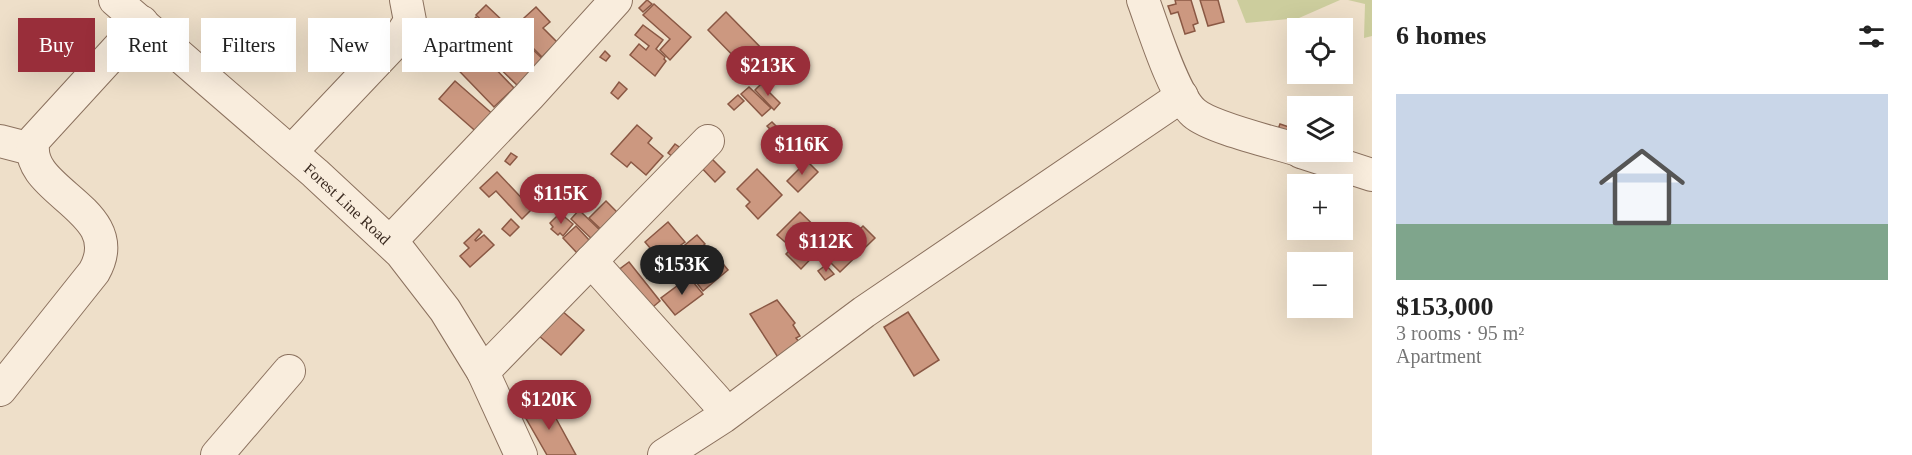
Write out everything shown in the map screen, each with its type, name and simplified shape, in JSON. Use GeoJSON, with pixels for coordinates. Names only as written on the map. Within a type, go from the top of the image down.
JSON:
{"type":"FeatureCollection","features":[{"type":"Feature","properties":{"kind":"street","name":"Forest Line Road"},"geometry":{"type":"LineString","coordinates":[[115,0],[137,18]]}},
{"type":"Feature","properties":{"kind":"street"},"geometry":{"type":"LineString","coordinates":[[291,152],[400,37],[410,21],[406,0]]}},
{"type":"Feature","properties":{"kind":"street"},"geometry":{"type":"LineString","coordinates":[[390,242],[529,96],[616,0]]}},
{"type":"Feature","properties":{"kind":"street"},"geometry":{"type":"LineString","coordinates":[[1143,0],[1182,96],[1194,113],[1287,147]]}},
{"type":"Feature","properties":{"kind":"street"},"geometry":{"type":"LineString","coordinates":[[0,390],[101,261],[103,249],[97,229],[35,164],[31,149],[38,132],[107,59]]}},
{"type":"Feature","properties":{"kind":"street","name":"Forest Line Road"},"geometry":{"type":"LineString","coordinates":[[189,63],[390,242],[445,310],[483,372],[521,455]]}},
{"type":"Feature","properties":{"kind":"street"},"geometry":{"type":"LineString","coordinates":[[664,455],[723,417],[864,312],[1182,96]]}},
{"type":"Feature","properties":{"kind":"street"},"geometry":{"type":"LineString","coordinates":[[0,141],[31,149]]}},
{"type":"Feature","properties":{"kind":"street"},"geometry":{"type":"LineString","coordinates":[[483,372],[708,141]]}},
{"type":"Feature","properties":{"kind":"street"},"geometry":{"type":"LineString","coordinates":[[1332,162],[1372,175]]}},
{"type":"Feature","properties":{"kind":"street"},"geometry":{"type":"LineString","coordinates":[[591,261],[716,400]]}},
{"type":"Feature","properties":{"kind":"street"},"geometry":{"type":"LineString","coordinates":[[217,455],[289,371]]}},
{"type":"Feature","properties":{"kind":"green space"},"geometry":{"type":"Polygon","coordinates":[[[1237,0],[1340,0],[1299,18],[1246,23],[1237,0]]]}},
{"type":"Feature","properties":{"kind":"green space"},"geometry":{"type":"Polygon","coordinates":[[[1348,0],[1372,0],[1372,36],[1364,38],[1365,4],[1348,0]]]}},
{"type":"Feature","properties":{"kind":"building"},"geometry":{"type":"Polygon","coordinates":[[[647,0],[652,4],[643,12],[639,8],[647,0]]]}},
{"type":"Feature","properties":{"kind":"building"},"geometry":{"type":"Polygon","coordinates":[[[1175,0],[1191,0],[1198,23],[1193,25],[1195,31],[1185,34],[1178,12],[1171,14],[1168,6],[1176,4],[1175,0]]]}},
{"type":"Feature","properties":{"kind":"building"},"geometry":{"type":"Polygon","coordinates":[[[1200,0],[1218,0],[1224,22],[1208,26],[1200,0]]]}},
{"type":"Feature","properties":{"kind":"building"},"geometry":{"type":"Polygon","coordinates":[[[654,4],[691,37],[670,60],[660,50],[670,39],[643,15],[654,4]]]}},
{"type":"Feature","properties":{"kind":"building"},"geometry":{"type":"Polygon","coordinates":[[[486,5],[500,18],[479,18],[476,15],[486,5]]]}},
{"type":"Feature","properties":{"kind":"building"},"geometry":{"type":"Polygon","coordinates":[[[536,7],[550,22],[543,28],[557,42],[542,57],[534,49],[534,18],[524,18],[536,7]]]}},
{"type":"Feature","properties":{"kind":"building"},"geometry":{"type":"Polygon","coordinates":[[[726,12],[767,54],[748,71],[708,30],[726,12]]]}},
{"type":"Feature","properties":{"kind":"building"},"geometry":{"type":"Polygon","coordinates":[[[643,25],[663,40],[656,49],[666,61],[655,76],[630,55],[639,44],[646,50],[649,46],[635,35],[643,25]]]}},
{"type":"Feature","properties":{"kind":"building"},"geometry":{"type":"Polygon","coordinates":[[[534,51],[547,63],[538,73],[534,69],[534,51]]]}},
{"type":"Feature","properties":{"kind":"building"},"geometry":{"type":"Polygon","coordinates":[[[605,51],[610,56],[606,61],[600,57],[605,51]]]}},
{"type":"Feature","properties":{"kind":"building"},"geometry":{"type":"Polygon","coordinates":[[[460,72],[499,72],[514,88],[494,107],[460,72]]]}},
{"type":"Feature","properties":{"kind":"building"},"geometry":{"type":"Polygon","coordinates":[[[503,72],[532,72],[519,87],[503,72]]]}},
{"type":"Feature","properties":{"kind":"building"},"geometry":{"type":"Polygon","coordinates":[[[455,81],[496,117],[480,135],[439,99],[455,81]]]}},
{"type":"Feature","properties":{"kind":"building"},"geometry":{"type":"Polygon","coordinates":[[[619,82],[627,89],[618,99],[611,93],[619,82]]]}},
{"type":"Feature","properties":{"kind":"building"},"geometry":{"type":"Polygon","coordinates":[[[761,84],[780,103],[774,110],[755,90],[761,84]]]}},
{"type":"Feature","properties":{"kind":"building"},"geometry":{"type":"Polygon","coordinates":[[[749,87],[771,108],[762,116],[741,94],[749,87]]]}},
{"type":"Feature","properties":{"kind":"building"},"geometry":{"type":"Polygon","coordinates":[[[738,95],[744,101],[734,110],[728,104],[738,95]]]}},
{"type":"Feature","properties":{"kind":"building"},"geometry":{"type":"Polygon","coordinates":[[[772,122],[779,129],[774,133],[767,126],[772,122]]]}},
{"type":"Feature","properties":{"kind":"building"},"geometry":{"type":"Polygon","coordinates":[[[1280,124],[1287,126],[1287,135],[1277,132],[1280,124]]]}},
{"type":"Feature","properties":{"kind":"building"},"geometry":{"type":"Polygon","coordinates":[[[637,125],[652,138],[648,143],[663,156],[646,175],[631,162],[627,167],[611,154],[637,125]]]}},
{"type":"Feature","properties":{"kind":"building"},"geometry":{"type":"Polygon","coordinates":[[[782,136],[795,150],[788,156],[775,143],[782,136]]]}},
{"type":"Feature","properties":{"kind":"building"},"geometry":{"type":"Polygon","coordinates":[[[675,144],[682,149],[674,158],[668,153],[675,144]]]}},
{"type":"Feature","properties":{"kind":"building"},"geometry":{"type":"Polygon","coordinates":[[[511,153],[517,157],[510,165],[505,161],[511,153]]]}},
{"type":"Feature","properties":{"kind":"building"},"geometry":{"type":"Polygon","coordinates":[[[708,155],[725,172],[715,182],[698,164],[708,155]]]}},
{"type":"Feature","properties":{"kind":"building"},"geometry":{"type":"Polygon","coordinates":[[[807,161],[818,172],[798,192],[787,181],[807,161]]]}},
{"type":"Feature","properties":{"kind":"building"},"geometry":{"type":"Polygon","coordinates":[[[757,169],[782,195],[758,219],[746,206],[750,202],[737,189],[757,169]]]}},
{"type":"Feature","properties":{"kind":"building"},"geometry":{"type":"Polygon","coordinates":[[[497,172],[532,209],[522,219],[496,191],[489,197],[480,188],[497,172]]]}},
{"type":"Feature","properties":{"kind":"building"},"geometry":{"type":"Polygon","coordinates":[[[606,201],[620,215],[607,235],[589,218],[606,201]]]}},
{"type":"Feature","properties":{"kind":"building"},"geometry":{"type":"Polygon","coordinates":[[[579,210],[605,235],[597,244],[571,219],[579,210]]]}},
{"type":"Feature","properties":{"kind":"building"},"geometry":{"type":"Polygon","coordinates":[[[800,212],[829,240],[801,269],[786,254],[792,248],[777,235],[800,212]]]}},
{"type":"Feature","properties":{"kind":"building"},"geometry":{"type":"Polygon","coordinates":[[[560,213],[573,224],[563,236],[551,229],[553,227],[550,223],[560,213]]]}},
{"type":"Feature","properties":{"kind":"building"},"geometry":{"type":"Polygon","coordinates":[[[511,219],[519,227],[510,236],[502,229],[511,219]]]}},
{"type":"Feature","properties":{"kind":"building"},"geometry":{"type":"Polygon","coordinates":[[[668,222],[685,242],[678,247],[680,249],[697,235],[705,244],[666,278],[659,270],[669,261],[667,257],[662,262],[645,242],[668,222]]]}},
{"type":"Feature","properties":{"kind":"building"},"geometry":{"type":"Polygon","coordinates":[[[576,226],[590,241],[577,253],[563,238],[576,226]]]}},
{"type":"Feature","properties":{"kind":"building"},"geometry":{"type":"Polygon","coordinates":[[[863,226],[875,238],[840,272],[828,260],[863,226]]]}},
{"type":"Feature","properties":{"kind":"building"},"geometry":{"type":"Polygon","coordinates":[[[479,229],[482,232],[475,240],[484,235],[494,245],[470,267],[460,256],[469,248],[464,243],[479,229]]]}},
{"type":"Feature","properties":{"kind":"building"},"geometry":{"type":"Polygon","coordinates":[[[710,248],[728,270],[703,291],[685,268],[710,248]]]}},
{"type":"Feature","properties":{"kind":"building"},"geometry":{"type":"Polygon","coordinates":[[[629,262],[660,301],[648,311],[617,271],[629,262]]]}},
{"type":"Feature","properties":{"kind":"building"},"geometry":{"type":"Polygon","coordinates":[[[826,265],[834,274],[825,280],[818,271],[826,265]]]}},
{"type":"Feature","properties":{"kind":"building"},"geometry":{"type":"Polygon","coordinates":[[[689,277],[703,294],[675,315],[661,298],[689,277]]]}},
{"type":"Feature","properties":{"kind":"building"},"geometry":{"type":"Polygon","coordinates":[[[777,300],[795,323],[793,325],[800,336],[796,338],[803,347],[781,362],[750,314],[777,300]]]}},
{"type":"Feature","properties":{"kind":"building"},"geometry":{"type":"Polygon","coordinates":[[[561,310],[584,330],[561,355],[538,335],[561,310]]]}},
{"type":"Feature","properties":{"kind":"building"},"geometry":{"type":"Polygon","coordinates":[[[908,312],[939,360],[914,376],[884,327],[908,312]]]}},
{"type":"Feature","properties":{"kind":"building"},"geometry":{"type":"Polygon","coordinates":[[[547,402],[576,455],[547,455],[524,415],[547,402]]]}}]}
